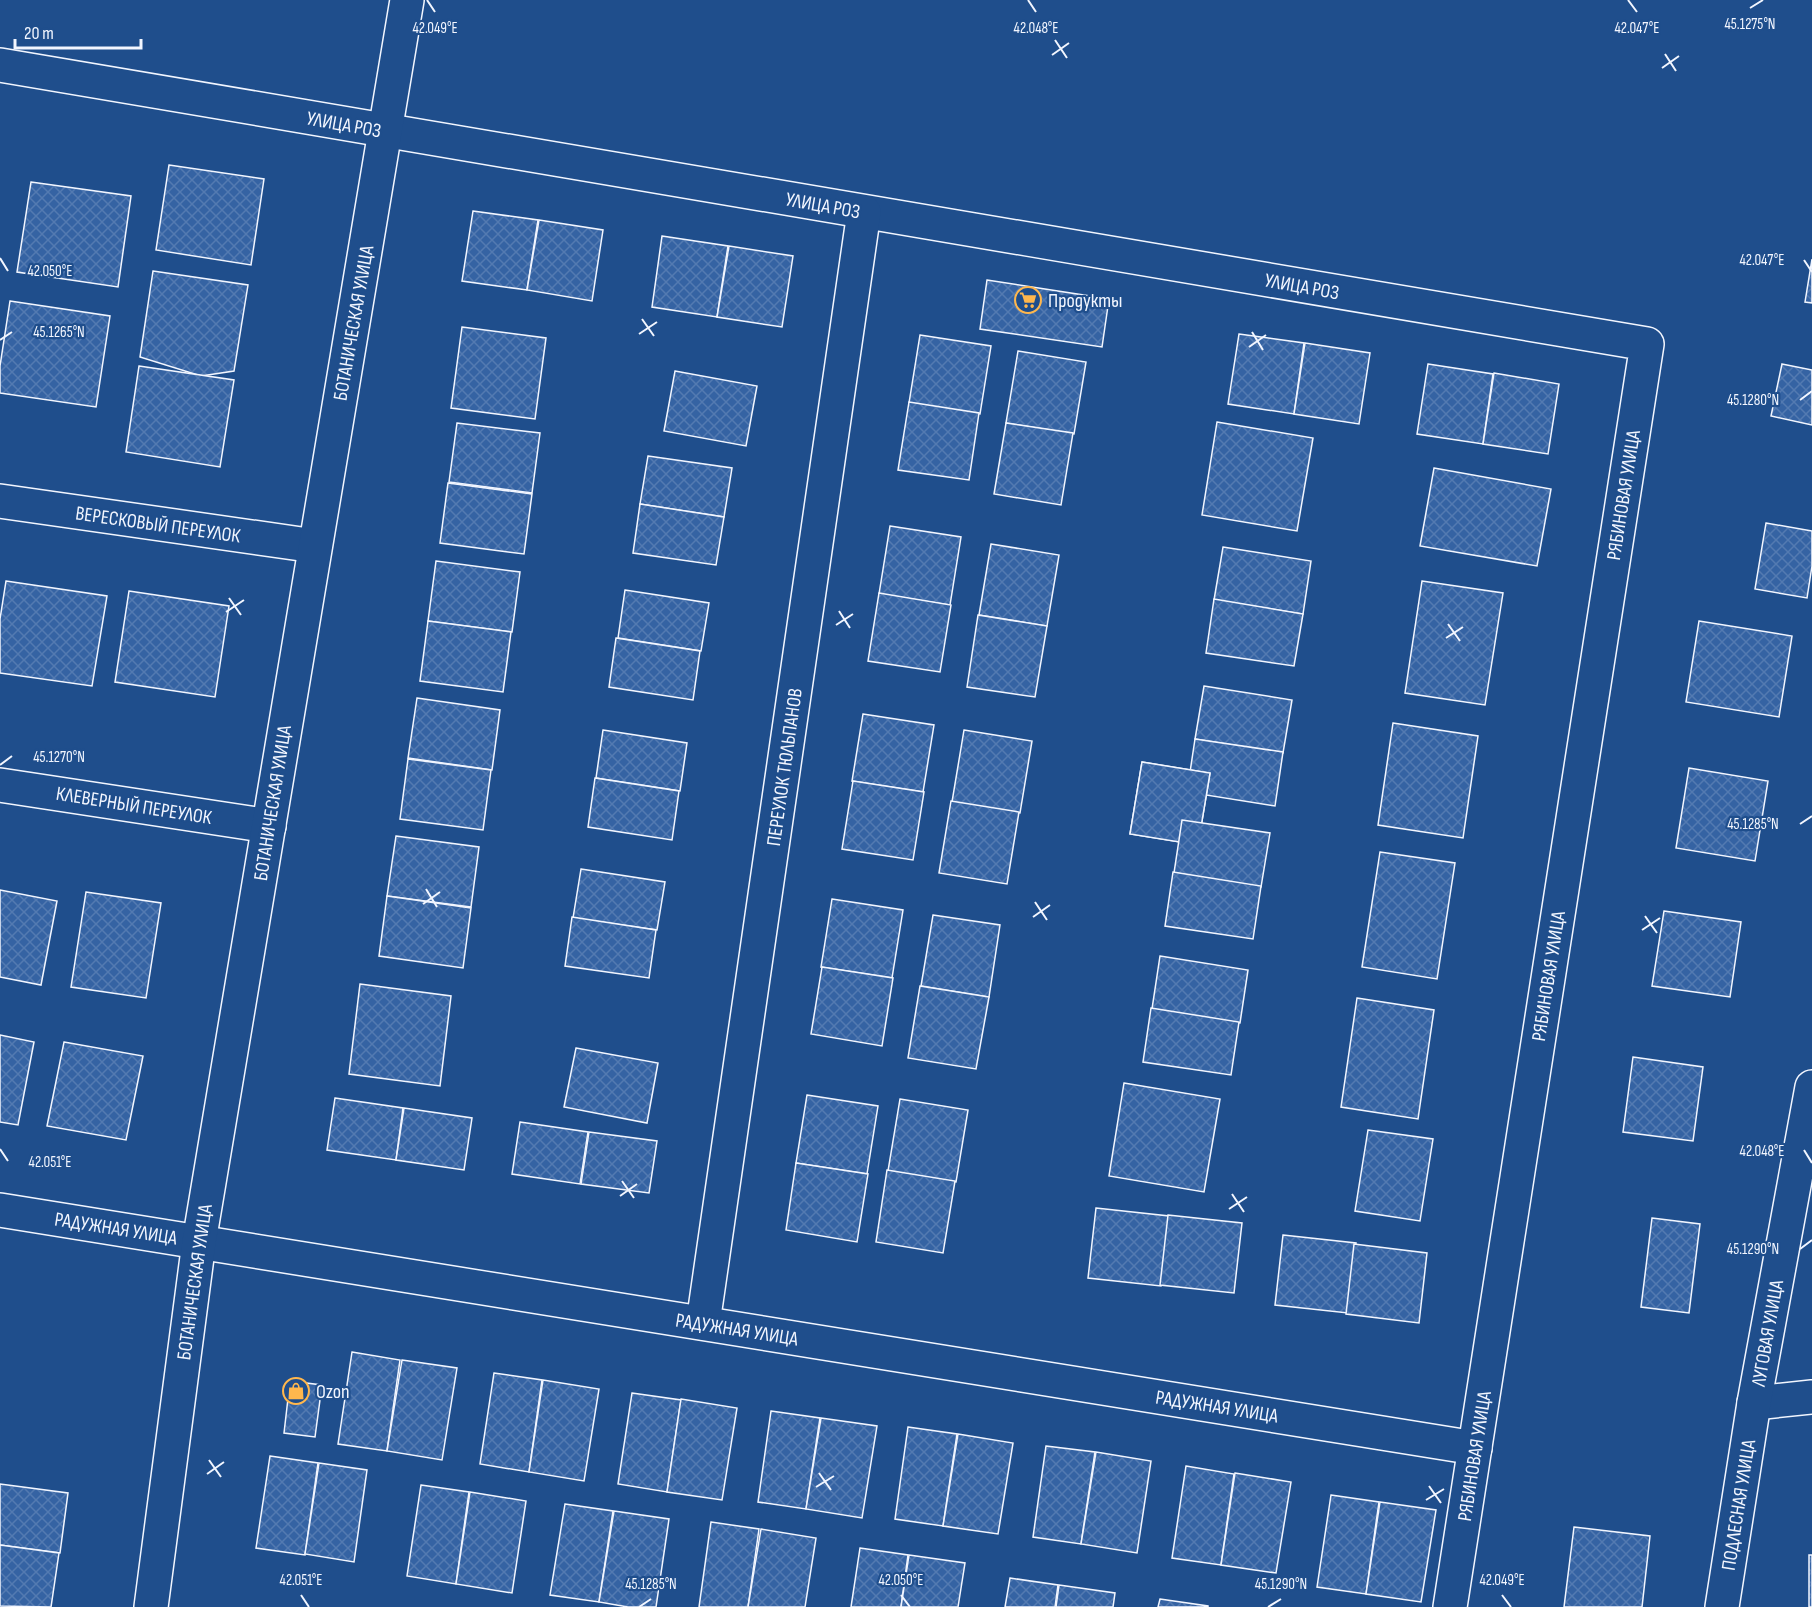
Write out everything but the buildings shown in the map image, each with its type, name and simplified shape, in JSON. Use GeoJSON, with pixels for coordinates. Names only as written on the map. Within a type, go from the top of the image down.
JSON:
{"type":"FeatureCollection","features":[{"type":"Feature","properties":{"kind":"street","name":"БОТАНИЧЕСКАЯ УЛИЦА"},"geometry":{"type":"LineString","coordinates":[[151,1607],[199,1242],[406,0]]}},
{"type":"Feature","properties":{"kind":"street","name":"УЛИЦА РОЗ"},"geometry":{"type":"LineString","coordinates":[[0,65],[1647,344]]}},
{"type":"Feature","properties":{"kind":"street","name":"ПЕРЕУЛОК ТЮЛЬПАНОВ"},"geometry":{"type":"LineString","coordinates":[[703,1323],[864,212]]}},
{"type":"Feature","properties":{"kind":"street","name":"РЯБИНОВАЯ УЛИЦА"},"geometry":{"type":"LineString","coordinates":[[1450,1607],[1647,344]]}},
{"type":"Feature","properties":{"kind":"street","name":"ВЕРЕСКОВЫЙ ПЕРЕУЛОК"},"geometry":{"type":"LineString","coordinates":[[0,501],[315,546]]}},
{"type":"Feature","properties":{"kind":"street","name":"КЛЕВЕРНЫЙ ПЕРЕУЛОК"},"geometry":{"type":"LineString","coordinates":[[0,785],[268,825]]}},
{"type":"Feature","properties":{"kind":"street","name":"ЛУГОВАЯ УЛИЦА"},"geometry":{"type":"LineString","coordinates":[[1754,1402],[1812,1086]]}},
{"type":"Feature","properties":{"kind":"street","name":"РАДУЖНАЯ УЛИЦА"},"geometry":{"type":"LineString","coordinates":[[0,1210],[1475,1448]]}},
{"type":"Feature","properties":{"kind":"street"},"geometry":{"type":"LineString","coordinates":[[1754,1402],[1812,1397]]}},
{"type":"Feature","properties":{"kind":"street","name":"ПОДЛЕСНАЯ УЛИЦА"},"geometry":{"type":"LineString","coordinates":[[1722,1607],[1754,1402]]}},
{"type":"Feature","properties":{"kind":"place","name":"Продукты"},"geometry":{"type":"Point","coordinates":[1028,300]}},
{"type":"Feature","properties":{"kind":"place","name":"Ozon"},"geometry":{"type":"Point","coordinates":[296,1391]}}]}
